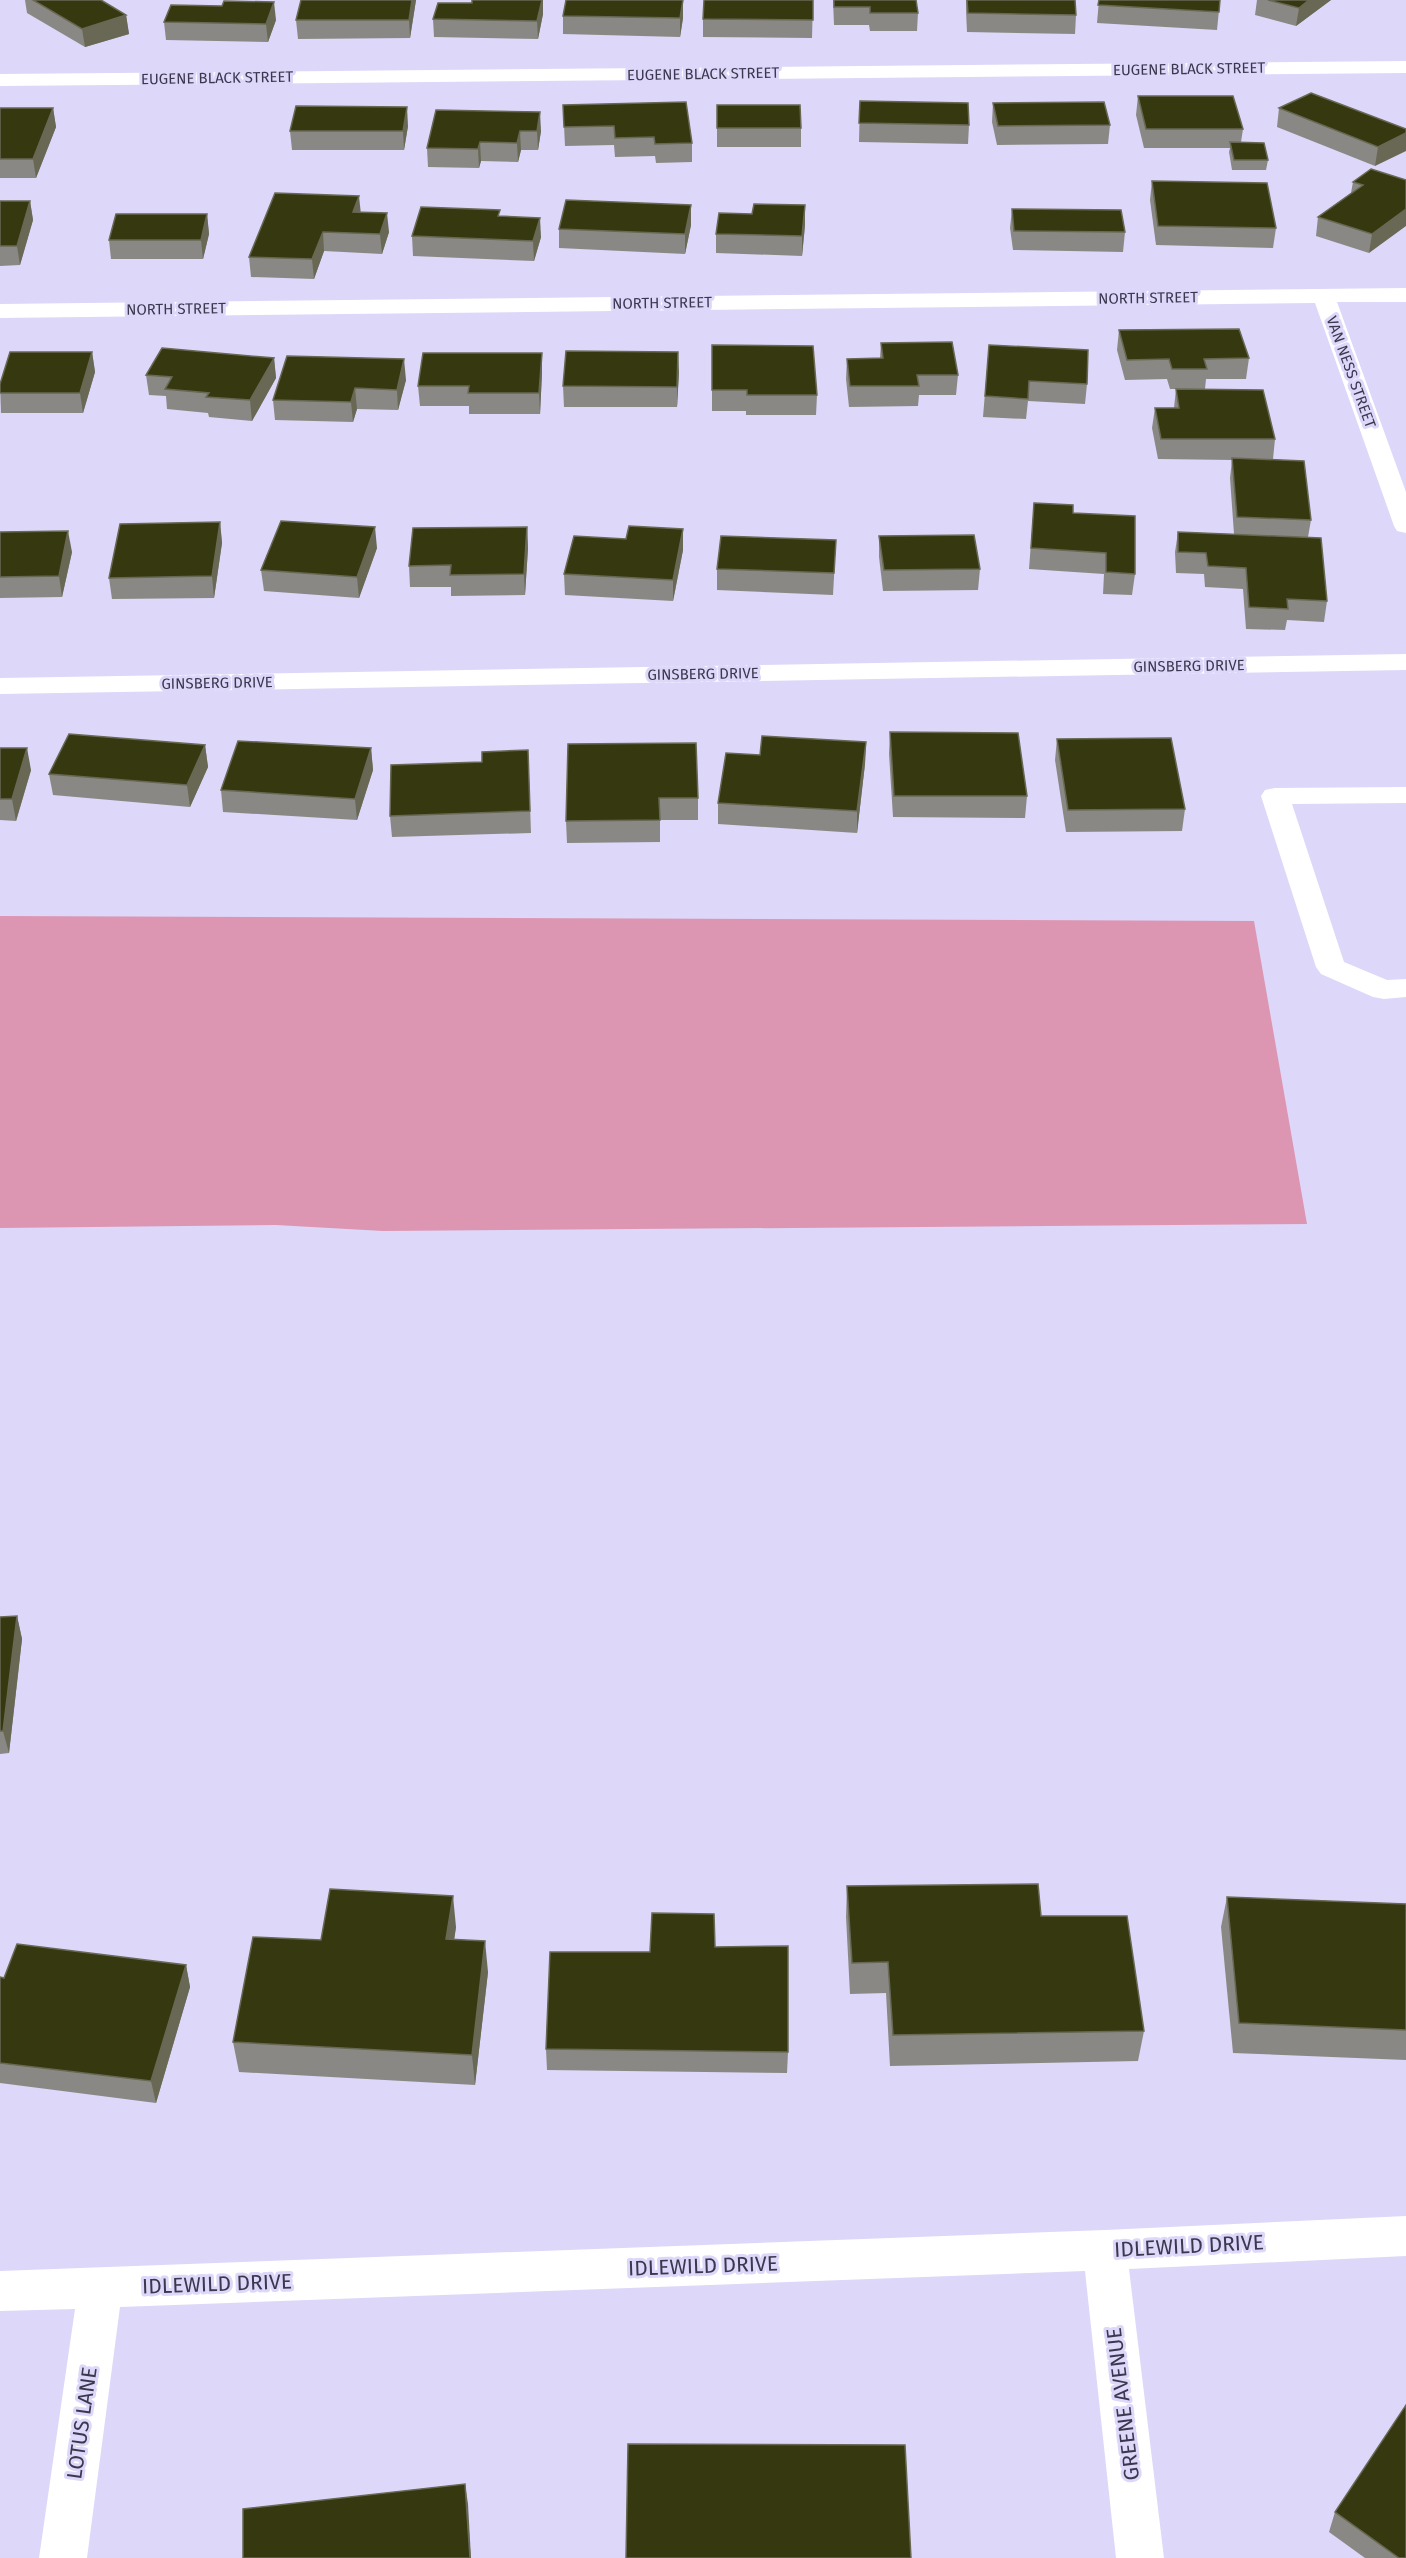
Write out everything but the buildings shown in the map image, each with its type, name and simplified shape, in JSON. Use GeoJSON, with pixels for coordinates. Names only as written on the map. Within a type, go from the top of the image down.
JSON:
{"type":"FeatureCollection","features":[{"type":"Feature","properties":{"kind":"street","name":"EUGENE BLACK STREET"},"geometry":{"type":"LineString","coordinates":[[0,80],[1406,68]]}},
{"type":"Feature","properties":{"kind":"street","name":"VAN NESS STREET"},"geometry":{"type":"LineString","coordinates":[[1406,295],[1324,296],[1406,526]]}},
{"type":"Feature","properties":{"kind":"street","name":"NORTH STREET"},"geometry":{"type":"LineString","coordinates":[[0,310],[1324,296]]}},
{"type":"Feature","properties":{"kind":"street","name":"GINSBERG DRIVE"},"geometry":{"type":"LineString","coordinates":[[0,687],[1406,662]]}},
{"type":"Feature","properties":{"kind":"street"},"geometry":{"type":"LineString","coordinates":[[1406,795],[1275,796],[1331,967],[1384,990],[1406,988]]}},
{"type":"Feature","properties":{"kind":"street","name":"IDLEWILD DRIVE"},"geometry":{"type":"LineString","coordinates":[[0,2291],[1105,2250],[1406,2236]]}},
{"type":"Feature","properties":{"kind":"street","name":"GREENE AVENUE"},"geometry":{"type":"LineString","coordinates":[[1105,2250],[1140,2558]]}},
{"type":"Feature","properties":{"kind":"street","name":"LOTUS LANE"},"geometry":{"type":"LineString","coordinates":[[63,2558],[100,2289]]}},
{"type":"Feature","properties":{"kind":"shaded area"},"geometry":{"type":"Polygon","coordinates":[[[0,916],[1254,921],[1307,1224],[383,1231],[276,1225],[0,1228],[0,916]]]}}]}
